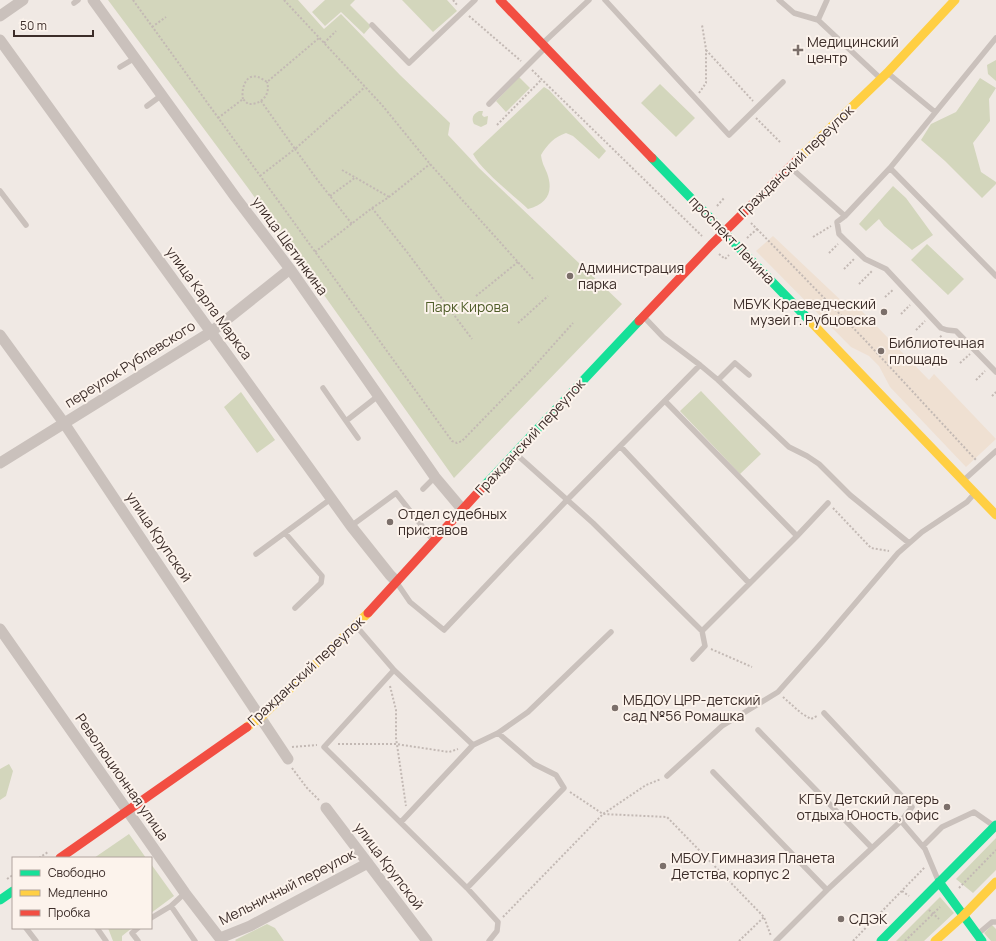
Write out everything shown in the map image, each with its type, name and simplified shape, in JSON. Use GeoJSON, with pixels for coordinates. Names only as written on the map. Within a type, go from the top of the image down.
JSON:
{"type":"FeatureCollection","features":[{"type":"Feature","properties":{"kind":"street"},"geometry":{"type":"LineString","coordinates":[[0,16],[23,0]]}},
{"type":"Feature","properties":{"kind":"street","name":"улица Щетинкина"},"geometry":{"type":"LineString","coordinates":[[93,0],[236,198],[290,269],[435,476],[462,510]]}},
{"type":"Feature","properties":{"kind":"street","name":"проспект Ленина"},"geometry":{"type":"LineString","coordinates":[[500,0],[974,494],[996,515]]}},
{"type":"Feature","properties":{"kind":"street","name":"Гражданский переулок"},"geometry":{"type":"LineString","coordinates":[[61,857],[261,718],[376,606],[396,581],[433,540],[724,232],[884,76],[955,0]]}},
{"type":"Feature","properties":{"kind":"street","name":"улица Карла Маркса"},"geometry":{"type":"LineString","coordinates":[[0,40],[351,526],[396,581]]}},
{"type":"Feature","properties":{"kind":"street","name":"переулок Рублевского"},"geometry":{"type":"LineString","coordinates":[[0,462],[211,332],[290,269]]}},
{"type":"Feature","properties":{"kind":"street","name":"улица Крупской"},"geometry":{"type":"LineString","coordinates":[[0,335],[64,423],[288,759]]}},
{"type":"Feature","properties":{"kind":"street","name":"Революционная улица"},"geometry":{"type":"LineString","coordinates":[[0,629],[219,940]]}},
{"type":"Feature","properties":{"kind":"street","name":"улица Крупской"},"geometry":{"type":"LineString","coordinates":[[326,808],[427,941]]}},
{"type":"Feature","properties":{"kind":"street"},"geometry":{"type":"LineString","coordinates":[[881,941],[995,826]]}},
{"type":"Feature","properties":{"kind":"street","name":"Мельничный переулок"},"geometry":{"type":"LineString","coordinates":[[219,940],[250,926],[368,863]]}},
{"type":"Feature","properties":{"kind":"street"},"geometry":{"type":"LineString","coordinates":[[939,882],[980,938]]}},
{"type":"Feature","properties":{"kind":"street"},"geometry":{"type":"LineString","coordinates":[[935,941],[963,916],[996,882]]}},
{"type":"Feature","properties":{"kind":"street"},"geometry":{"type":"LineString","coordinates":[[0,900],[12,892]]}},
{"type":"Feature","properties":{"kind":"lane"},"geometry":{"type":"LineString","coordinates":[[372,25],[409,63],[475,0]]}},
{"type":"Feature","properties":{"kind":"lane"},"geometry":{"type":"LineString","coordinates":[[489,104],[589,0]]}},
{"type":"Feature","properties":{"kind":"lane"},"geometry":{"type":"LineString","coordinates":[[605,0],[729,135],[784,82]]}},
{"type":"Feature","properties":{"kind":"lane"},"geometry":{"type":"LineString","coordinates":[[779,0],[794,13],[818,20],[884,76],[935,112]]}},
{"type":"Feature","properties":{"kind":"lane"},"geometry":{"type":"LineString","coordinates":[[818,20],[827,0]]}},
{"type":"Feature","properties":{"kind":"lane"},"geometry":{"type":"LineString","coordinates":[[996,38],[890,168],[837,222],[839,234],[859,254],[877,266],[886,269],[941,328],[956,331],[996,372]]}},
{"type":"Feature","properties":{"kind":"lane"},"geometry":{"type":"LineString","coordinates":[[120,67],[135,58]]}},
{"type":"Feature","properties":{"kind":"lane"},"geometry":{"type":"LineString","coordinates":[[147,106],[162,95]]}},
{"type":"Feature","properties":{"kind":"lane"},"geometry":{"type":"LineString","coordinates":[[790,166],[844,216]]}},
{"type":"Feature","properties":{"kind":"lane"},"geometry":{"type":"LineString","coordinates":[[890,168],[996,276]]}},
{"type":"Feature","properties":{"kind":"lane"},"geometry":{"type":"LineString","coordinates":[[0,191],[26,225]]}},
{"type":"Feature","properties":{"kind":"lane"},"geometry":{"type":"LineString","coordinates":[[644,317],[663,337],[718,380],[789,447],[819,464],[850,495],[909,543]]}},
{"type":"Feature","properties":{"kind":"lane"},"geometry":{"type":"LineString","coordinates":[[718,380],[735,362],[749,375]]}},
{"type":"Feature","properties":{"kind":"lane"},"geometry":{"type":"LineString","coordinates":[[396,581],[410,602],[444,630],[567,500],[700,365]]}},
{"type":"Feature","properties":{"kind":"lane"},"geometry":{"type":"LineString","coordinates":[[323,388],[358,438]]}},
{"type":"Feature","properties":{"kind":"lane"},"geometry":{"type":"LineString","coordinates":[[346,421],[378,396]]}},
{"type":"Feature","properties":{"kind":"lane"},"geometry":{"type":"LineString","coordinates":[[665,401],[797,536]]}},
{"type":"Feature","properties":{"kind":"lane"},"geometry":{"type":"LineString","coordinates":[[620,446],[749,583]]}},
{"type":"Feature","properties":{"kind":"lane"},"geometry":{"type":"LineString","coordinates":[[963,481],[996,451]]}},
{"type":"Feature","properties":{"kind":"lane"},"geometry":{"type":"LineString","coordinates":[[514,453],[593,523],[702,631],[705,646],[693,659]]}},
{"type":"Feature","properties":{"kind":"lane"},"geometry":{"type":"LineString","coordinates":[[423,489],[435,476]]}},
{"type":"Feature","properties":{"kind":"lane"},"geometry":{"type":"LineString","coordinates":[[351,526],[396,493],[433,540]]}},
{"type":"Feature","properties":{"kind":"lane"},"geometry":{"type":"LineString","coordinates":[[667,776],[722,726],[778,692],[898,553],[922,532],[966,502],[974,494]]}},
{"type":"Feature","properties":{"kind":"lane"},"geometry":{"type":"LineString","coordinates":[[256,554],[332,498]]}},
{"type":"Feature","properties":{"kind":"lane"},"geometry":{"type":"LineString","coordinates":[[702,631],[828,503]]}},
{"type":"Feature","properties":{"kind":"lane"},"geometry":{"type":"LineString","coordinates":[[285,533],[322,576],[321,583],[295,608]]}},
{"type":"Feature","properties":{"kind":"lane"},"geometry":{"type":"LineString","coordinates":[[356,626],[394,670],[473,745]]}},
{"type":"Feature","properties":{"kind":"lane"},"geometry":{"type":"LineString","coordinates":[[401,822],[473,745],[498,733],[528,712],[611,632]]}},
{"type":"Feature","properties":{"kind":"lane"},"geometry":{"type":"LineString","coordinates":[[394,670],[324,747],[467,888],[498,922],[497,931],[489,941]]}},
{"type":"Feature","properties":{"kind":"lane"},"geometry":{"type":"LineString","coordinates":[[774,941],[901,821],[912,807],[824,713]]}},
{"type":"Feature","properties":{"kind":"lane"},"geometry":{"type":"LineString","coordinates":[[758,730],[872,848]]}},
{"type":"Feature","properties":{"kind":"lane"},"geometry":{"type":"LineString","coordinates":[[467,888],[564,788],[556,775],[534,764],[498,733]]}},
{"type":"Feature","properties":{"kind":"lane"},"geometry":{"type":"LineString","coordinates":[[713,772],[827,890]]}},
{"type":"Feature","properties":{"kind":"lane"},"geometry":{"type":"LineString","coordinates":[[923,846],[942,827],[974,812],[995,826]]}},
{"type":"Feature","properties":{"kind":"lane"},"geometry":{"type":"LineString","coordinates":[[901,821],[925,849],[939,882]]}},
{"type":"Feature","properties":{"kind":"lane"},"geometry":{"type":"LineString","coordinates":[[152,917],[171,906],[185,893]]}},
{"type":"Feature","properties":{"kind":"lane"},"geometry":{"type":"LineString","coordinates":[[171,906],[195,941]]}},
{"type":"Feature","properties":{"kind":"lane"},"geometry":{"type":"LineString","coordinates":[[980,938],[992,922],[996,922]]}},
{"type":"Feature","properties":{"kind":"lane"},"geometry":{"type":"LineString","coordinates":[[27,929],[36,941]]}},
{"type":"Feature","properties":{"kind":"lane"},"geometry":{"type":"LineString","coordinates":[[98,929],[106,941]]}},
{"type":"Feature","properties":{"kind":"lane"},"geometry":{"type":"LineString","coordinates":[[137,929],[132,933],[138,941]]}},
{"type":"Feature","properties":{"kind":"path"},"geometry":{"type":"LineString","coordinates":[[133,0],[452,441],[457,443],[462,442],[530,371],[573,323]]}},
{"type":"Feature","properties":{"kind":"path"},"geometry":{"type":"LineString","coordinates":[[284,0],[382,105],[430,164],[534,280]]}},
{"type":"Feature","properties":{"kind":"path"},"geometry":{"type":"LineString","coordinates":[[453,0],[464,12],[542,79],[701,235]]}},
{"type":"Feature","properties":{"kind":"path"},"geometry":{"type":"LineString","coordinates":[[152,27],[166,17]]}},
{"type":"Feature","properties":{"kind":"path"},"geometry":{"type":"LineString","coordinates":[[695,98],[706,83],[706,50],[702,25]]}},
{"type":"Feature","properties":{"kind":"path"},"geometry":{"type":"LineString","coordinates":[[324,43],[336,31]]}},
{"type":"Feature","properties":{"kind":"path"},"geometry":{"type":"LineString","coordinates":[[267,82],[319,38]]}},
{"type":"Feature","properties":{"kind":"path"},"geometry":{"type":"LineString","coordinates":[[706,50],[758,106]]}},
{"type":"Feature","properties":{"kind":"path"},"geometry":{"type":"LineString","coordinates":[[254,77],[259,77],[267,82],[269,88],[267,95],[261,101],[254,104],[248,104],[243,99],[242,87],[247,81],[254,77]]}},
{"type":"Feature","properties":{"kind":"path"},"geometry":{"type":"LineString","coordinates":[[497,125],[542,79]]}},
{"type":"Feature","properties":{"kind":"path"},"geometry":{"type":"LineString","coordinates":[[260,177],[295,149],[365,87]]}},
{"type":"Feature","properties":{"kind":"path"},"geometry":{"type":"LineString","coordinates":[[218,118],[243,99]]}},
{"type":"Feature","properties":{"kind":"path"},"geometry":{"type":"LineString","coordinates":[[261,101],[295,149],[352,224]]}},
{"type":"Feature","properties":{"kind":"path"},"geometry":{"type":"LineString","coordinates":[[751,113],[780,143]]}},
{"type":"Feature","properties":{"kind":"path"},"geometry":{"type":"LineString","coordinates":[[316,252],[430,164]]}},
{"type":"Feature","properties":{"kind":"path"},"geometry":{"type":"LineString","coordinates":[[342,170],[389,197]]}},
{"type":"Feature","properties":{"kind":"path"},"geometry":{"type":"LineString","coordinates":[[330,196],[356,177]]}},
{"type":"Feature","properties":{"kind":"path"},"geometry":{"type":"LineString","coordinates":[[372,208],[472,339]]}},
{"type":"Feature","properties":{"kind":"path"},"geometry":{"type":"LineString","coordinates":[[813,237],[837,222]]}},
{"type":"Feature","properties":{"kind":"path"},"geometry":{"type":"LineString","coordinates":[[757,229],[864,339],[981,465]]}},
{"type":"Feature","properties":{"kind":"path"},"geometry":{"type":"LineString","coordinates":[[829,253],[844,239]]}},
{"type":"Feature","properties":{"kind":"path"},"geometry":{"type":"LineString","coordinates":[[844,269],[859,254]]}},
{"type":"Feature","properties":{"kind":"path"},"geometry":{"type":"LineString","coordinates":[[476,296],[518,262]]}},
{"type":"Feature","properties":{"kind":"path"},"geometry":{"type":"LineString","coordinates":[[859,284],[877,266]]}},
{"type":"Feature","properties":{"kind":"path"},"geometry":{"type":"LineString","coordinates":[[885,297],[899,283]]}},
{"type":"Feature","properties":{"kind":"path"},"geometry":{"type":"LineString","coordinates":[[518,323],[548,296]]}},
{"type":"Feature","properties":{"kind":"path"},"geometry":{"type":"LineString","coordinates":[[901,314],[915,300]]}},
{"type":"Feature","properties":{"kind":"path"},"geometry":{"type":"LineString","coordinates":[[916,330],[930,316]]}},
{"type":"Feature","properties":{"kind":"path"},"geometry":{"type":"LineString","coordinates":[[932,346],[946,330]]}},
{"type":"Feature","properties":{"kind":"path"},"geometry":{"type":"LineString","coordinates":[[960,363],[974,350]]}},
{"type":"Feature","properties":{"kind":"path"},"geometry":{"type":"LineString","coordinates":[[976,380],[990,366]]}},
{"type":"Feature","properties":{"kind":"path"},"geometry":{"type":"LineString","coordinates":[[992,396],[996,392]]}},
{"type":"Feature","properties":{"kind":"path"},"geometry":{"type":"LineString","coordinates":[[828,503],[871,548],[898,553]]}},
{"type":"Feature","properties":{"kind":"path"},"geometry":{"type":"LineString","coordinates":[[705,646],[752,667]]}},
{"type":"Feature","properties":{"kind":"path"},"geometry":{"type":"LineString","coordinates":[[388,677],[396,710],[396,744],[408,815]]}},
{"type":"Feature","properties":{"kind":"path"},"geometry":{"type":"LineString","coordinates":[[778,692],[801,713],[811,719],[824,713]]}},
{"type":"Feature","properties":{"kind":"path"},"geometry":{"type":"LineString","coordinates":[[281,748],[310,744],[396,744],[449,752],[473,745]]}},
{"type":"Feature","properties":{"kind":"path"},"geometry":{"type":"LineString","coordinates":[[288,759],[293,770],[307,788],[326,808]]}},
{"type":"Feature","properties":{"kind":"path"},"geometry":{"type":"LineString","coordinates":[[498,922],[603,814],[646,785],[667,776]]}},
{"type":"Feature","properties":{"kind":"path"},"geometry":{"type":"LineString","coordinates":[[564,788],[603,814],[666,817],[764,917],[774,941]]}},
{"type":"Feature","properties":{"kind":"path"},"geometry":{"type":"LineString","coordinates":[[853,941],[930,862]]}},
{"type":"Feature","properties":{"kind":"path"},"geometry":{"type":"LineString","coordinates":[[902,891],[910,896]]}},
{"type":"Feature","properties":{"kind":"path"},"geometry":{"type":"LineString","coordinates":[[928,909],[944,923]]}},
{"type":"Feature","properties":{"kind":"path"},"geometry":{"type":"LineString","coordinates":[[739,941],[764,917]]}},
{"type":"Feature","properties":{"kind":"green space","name":"Парк Кирова"},"geometry":{"type":"Polygon","coordinates":[[[108,0],[298,0],[324,29],[341,14],[400,75],[450,123],[448,135],[479,168],[622,304],[454,478],[248,188],[108,0]]]}},
{"type":"Feature","properties":{"kind":"green space"},"geometry":{"type":"Polygon","coordinates":[[[325,0],[355,0],[350,5],[371,26],[364,34],[341,12],[325,26],[312,12],[325,0]]]}},
{"type":"Feature","properties":{"kind":"green space"},"geometry":{"type":"Polygon","coordinates":[[[402,0],[447,0],[457,11],[433,32],[402,0]]]}},
{"type":"Feature","properties":{"kind":"green space"},"geometry":{"type":"Polygon","coordinates":[[[996,60],[996,81],[988,74],[987,65],[996,60]]]}},
{"type":"Feature","properties":{"kind":"green space"},"geometry":{"type":"Polygon","coordinates":[[[519,77],[530,88],[506,112],[496,101],[519,77]]]}},
{"type":"Feature","properties":{"kind":"green space"},"geometry":{"type":"Polygon","coordinates":[[[980,78],[996,88],[989,99],[990,121],[973,143],[981,172],[996,182],[996,184],[982,198],[945,161],[921,140],[931,124],[956,112],[980,78]]]}},
{"type":"Feature","properties":{"kind":"green space"},"geometry":{"type":"Polygon","coordinates":[[[660,84],[695,118],[676,137],[641,103],[660,84]]]}},
{"type":"Feature","properties":{"kind":"green space"},"geometry":{"type":"Polygon","coordinates":[[[544,87],[549,90],[606,151],[599,159],[573,136],[566,133],[554,139],[541,155],[549,180],[549,191],[547,196],[540,204],[528,209],[490,175],[473,154],[544,87]]]}},
{"type":"Feature","properties":{"kind":"green space"},"geometry":{"type":"Polygon","coordinates":[[[483,111],[482,115],[484,117],[488,116],[487,124],[481,127],[474,124],[473,120],[475,113],[483,111]]]}},
{"type":"Feature","properties":{"kind":"green space"},"geometry":{"type":"Polygon","coordinates":[[[893,186],[906,198],[933,235],[912,250],[884,226],[879,219],[866,231],[859,224],[893,186]]]}},
{"type":"Feature","properties":{"kind":"green space"},"geometry":{"type":"Polygon","coordinates":[[[927,244],[964,279],[948,295],[911,260],[927,244]]]}},
{"type":"Feature","properties":{"kind":"green space"},"geometry":{"type":"Polygon","coordinates":[[[701,391],[761,454],[740,474],[680,411],[701,391]]]}},
{"type":"Feature","properties":{"kind":"green space"},"geometry":{"type":"Polygon","coordinates":[[[241,392],[275,440],[257,453],[224,407],[241,392]]]}},
{"type":"Feature","properties":{"kind":"green space"},"geometry":{"type":"Polygon","coordinates":[[[9,764],[13,771],[6,796],[0,800],[0,769],[9,764]]]}},
{"type":"Feature","properties":{"kind":"green space"},"geometry":{"type":"Polygon","coordinates":[[[129,834],[145,857],[95,857],[129,834]]]}},
{"type":"Feature","properties":{"kind":"green space"},"geometry":{"type":"Polygon","coordinates":[[[996,838],[996,870],[973,893],[956,879],[996,838]]]}},
{"type":"Feature","properties":{"kind":"green space"},"geometry":{"type":"Polygon","coordinates":[[[152,865],[174,896],[152,912],[152,865]]]}},
{"type":"Feature","properties":{"kind":"green space"},"geometry":{"type":"Polygon","coordinates":[[[940,897],[954,913],[924,941],[896,941],[940,897]]]}},
{"type":"Feature","properties":{"kind":"green space"},"geometry":{"type":"Polygon","coordinates":[[[267,924],[275,928],[284,941],[235,940],[267,924]]]}},
{"type":"Feature","properties":{"kind":"green space"},"geometry":{"type":"Polygon","coordinates":[[[992,925],[996,929],[996,941],[991,941],[984,933],[992,925]]]}},
{"type":"Feature","properties":{"kind":"green space"},"geometry":{"type":"Polygon","coordinates":[[[108,929],[131,929],[122,936],[122,941],[113,941],[108,929]]]}},
{"type":"Feature","properties":{"kind":"shaded area","name":"Библиотечная площадь"},"geometry":{"type":"Polygon","coordinates":[[[773,236],[848,307],[853,302],[929,380],[934,374],[996,439],[966,467],[890,387],[879,366],[869,356],[851,347],[756,251],[773,236]]]}},
{"type":"Feature","properties":{"kind":"traffic: fast"},"geometry":{"type":"LineString","coordinates":[[652,158],[811,322]]}},
{"type":"Feature","properties":{"kind":"traffic: fast"},"geometry":{"type":"LineString","coordinates":[[482,488],[639,321]]}},
{"type":"Feature","properties":{"kind":"traffic: fast"},"geometry":{"type":"LineString","coordinates":[[881,941],[996,825]]}},
{"type":"Feature","properties":{"kind":"traffic: fast"},"geometry":{"type":"LineString","coordinates":[[939,882],[982,941]]}},
{"type":"Feature","properties":{"kind":"traffic: fast"},"geometry":{"type":"LineString","coordinates":[[0,900],[12,892]]}},
{"type":"Feature","properties":{"kind":"traffic: slow"},"geometry":{"type":"LineString","coordinates":[[797,160],[887,73],[955,0]]}},
{"type":"Feature","properties":{"kind":"traffic: slow"},"geometry":{"type":"LineString","coordinates":[[811,322],[996,515]]}},
{"type":"Feature","properties":{"kind":"traffic: slow"},"geometry":{"type":"LineString","coordinates":[[247,727],[261,717],[368,613]]}},
{"type":"Feature","properties":{"kind":"traffic: slow"},"geometry":{"type":"LineString","coordinates":[[935,941],[963,916],[996,882]]}},
{"type":"Feature","properties":{"kind":"traffic: jam"},"geometry":{"type":"LineString","coordinates":[[500,0],[652,158]]}},
{"type":"Feature","properties":{"kind":"traffic: jam"},"geometry":{"type":"LineString","coordinates":[[639,321],[711,245],[797,160]]}},
{"type":"Feature","properties":{"kind":"traffic: jam"},"geometry":{"type":"LineString","coordinates":[[368,613],[482,488]]}},
{"type":"Feature","properties":{"kind":"traffic: jam"},"geometry":{"type":"LineString","coordinates":[[61,857],[247,727]]}},
{"type":"Feature","properties":{"kind":"place","name":"Медицинский центр"},"geometry":{"type":"Point","coordinates":[798,50]}},
{"type":"Feature","properties":{"kind":"place","name":"Администрация парка"},"geometry":{"type":"Point","coordinates":[570,276]}},
{"type":"Feature","properties":{"kind":"place","name":"МБУК Краеведческий музей г. Рубцовска"},"geometry":{"type":"Point","coordinates":[884,312]}},
{"type":"Feature","properties":{"kind":"place","name":"Библиотечная площадь"},"geometry":{"type":"Point","coordinates":[881,351]}},
{"type":"Feature","properties":{"kind":"place","name":"Отдел судебных приставов"},"geometry":{"type":"Point","coordinates":[390,522]}},
{"type":"Feature","properties":{"kind":"place","name":"МБДОУ ЦРР-детский сад №56 Ромашка"},"geometry":{"type":"Point","coordinates":[615,708]}},
{"type":"Feature","properties":{"kind":"place","name":"КГБУ Детский лагерь отдыха Юность, офис"},"geometry":{"type":"Point","coordinates":[947,807]}},
{"type":"Feature","properties":{"kind":"place","name":"МБОУ Гимназия Планета Детства, корпус 2"},"geometry":{"type":"Point","coordinates":[663,866]}},
{"type":"Feature","properties":{"kind":"place","name":"СДЭК"},"geometry":{"type":"Point","coordinates":[841,919]}}]}
